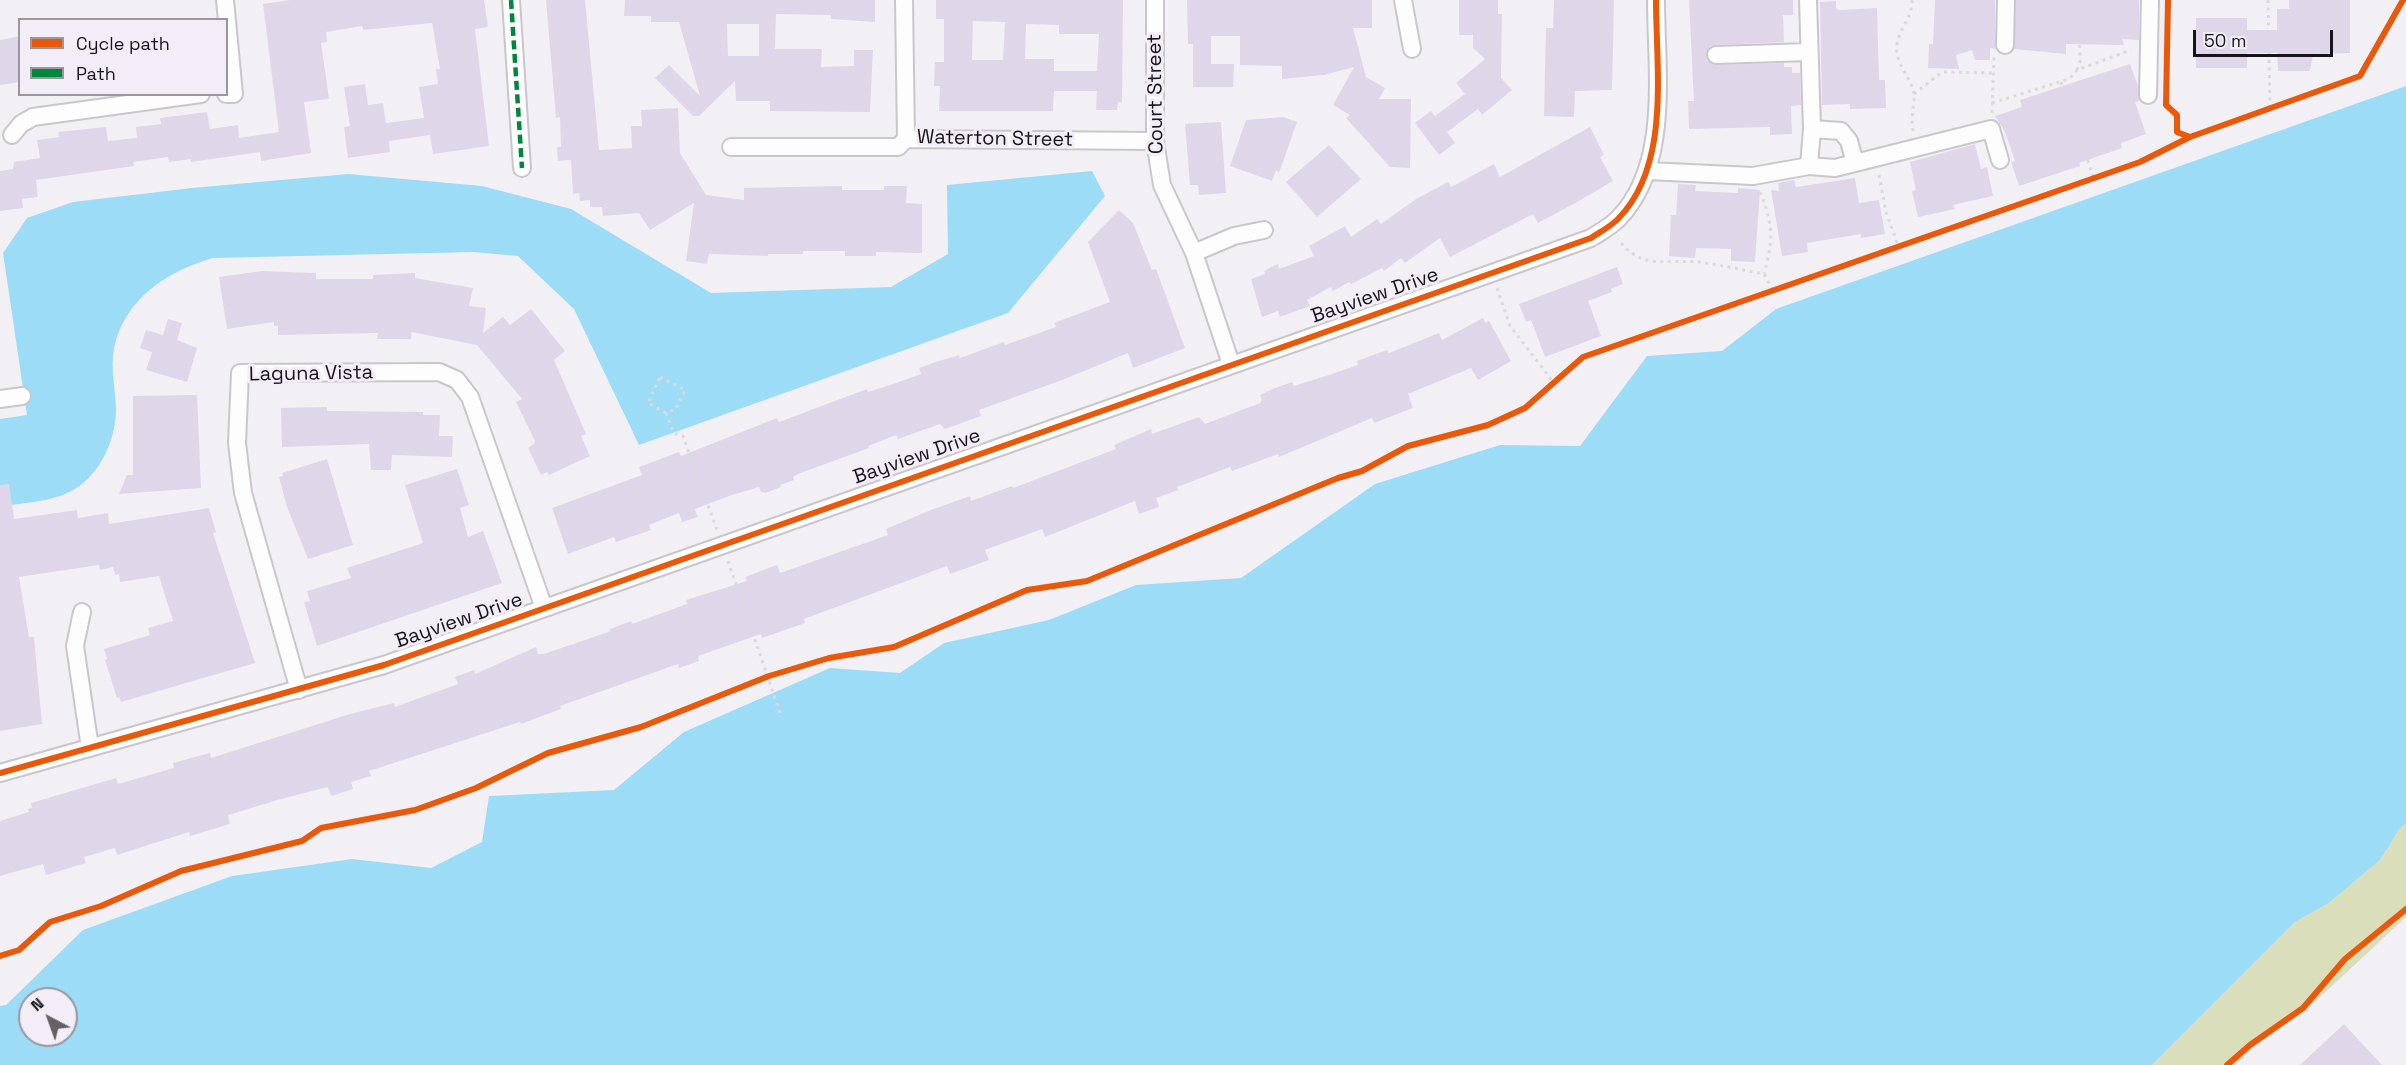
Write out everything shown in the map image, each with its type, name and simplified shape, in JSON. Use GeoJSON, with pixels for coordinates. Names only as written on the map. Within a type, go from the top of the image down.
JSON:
{"type":"FeatureCollection","features":[{"type":"Feature","properties":{"kind":"street"},"geometry":{"type":"LineString","coordinates":[[225,0],[226,18]]}},
{"type":"Feature","properties":{"kind":"street"},"geometry":{"type":"LineString","coordinates":[[511,0],[522,168]]}},
{"type":"Feature","properties":{"kind":"street"},"geometry":{"type":"LineString","coordinates":[[904,0],[906,139]]}},
{"type":"Feature","properties":{"kind":"street","name":"Court Street"},"geometry":{"type":"LineString","coordinates":[[1155,0],[1155,141],[1162,185],[1194,253],[1231,364]]}},
{"type":"Feature","properties":{"kind":"street"},"geometry":{"type":"LineString","coordinates":[[1403,0],[1412,48]]}},
{"type":"Feature","properties":{"kind":"street","name":"Bayview Drive"},"geometry":{"type":"LineString","coordinates":[[0,773],[384,665],[1591,238],[1609,226],[1635,196],[1648,171],[1656,123],[1656,0]]}},
{"type":"Feature","properties":{"kind":"street"},"geometry":{"type":"LineString","coordinates":[[1808,0],[1812,129],[1809,166]]}},
{"type":"Feature","properties":{"kind":"street"},"geometry":{"type":"LineString","coordinates":[[2005,45],[2006,0]]}},
{"type":"Feature","properties":{"kind":"street"},"geometry":{"type":"LineString","coordinates":[[2148,94],[2150,0]]}},
{"type":"Feature","properties":{"kind":"street"},"geometry":{"type":"LineString","coordinates":[[1716,55],[1809,52]]}},
{"type":"Feature","properties":{"kind":"street"},"geometry":{"type":"LineString","coordinates":[[228,56],[230,94]]}},
{"type":"Feature","properties":{"kind":"street"},"geometry":{"type":"LineString","coordinates":[[12,135],[21,124],[33,117],[186,96]]}},
{"type":"Feature","properties":{"kind":"street"},"geometry":{"type":"LineString","coordinates":[[1812,129],[1841,130],[1849,141],[1855,163]]}},
{"type":"Feature","properties":{"kind":"street"},"geometry":{"type":"LineString","coordinates":[[1648,171],[1753,176],[1809,166],[1835,168],[1991,129],[2000,160]]}},
{"type":"Feature","properties":{"kind":"street","name":"Waterton Street"},"geometry":{"type":"LineString","coordinates":[[731,147],[898,147],[906,139],[1155,141]]}},
{"type":"Feature","properties":{"kind":"street"},"geometry":{"type":"LineString","coordinates":[[1194,253],[1234,236],[1264,230]]}},
{"type":"Feature","properties":{"kind":"street","name":"Laguna Vista"},"geometry":{"type":"LineString","coordinates":[[299,690],[243,493],[237,443],[240,373],[439,372],[457,380],[470,397],[544,608]]}},
{"type":"Feature","properties":{"kind":"street"},"geometry":{"type":"LineString","coordinates":[[0,399],[22,396]]}},
{"type":"Feature","properties":{"kind":"street"},"geometry":{"type":"LineString","coordinates":[[82,612],[75,646],[90,748]]}},
{"type":"Feature","properties":{"kind":"path"},"geometry":{"type":"LineString","coordinates":[[1912,0],[1912,7],[1899,31],[1896,48],[1900,64],[1914,94],[1910,114],[1917,148]]}},
{"type":"Feature","properties":{"kind":"path"},"geometry":{"type":"LineString","coordinates":[[1992,103],[2069,79],[2077,70],[2080,62],[2079,0]]}},
{"type":"Feature","properties":{"kind":"path"},"geometry":{"type":"LineString","coordinates":[[2268,0],[2270,109]]}},
{"type":"Feature","properties":{"kind":"path"},"geometry":{"type":"LineString","coordinates":[[2077,70],[2149,43]]}},
{"type":"Feature","properties":{"kind":"path"},"geometry":{"type":"LineString","coordinates":[[1991,129],[1995,52],[2005,45]]}},
{"type":"Feature","properties":{"kind":"path"},"geometry":{"type":"LineString","coordinates":[[1914,94],[1942,72],[1994,73]]}},
{"type":"Feature","properties":{"kind":"path"},"geometry":{"type":"LineString","coordinates":[[2061,82],[2094,179]]}},
{"type":"Feature","properties":{"kind":"path"},"geometry":{"type":"LineString","coordinates":[[2260,112],[2281,105]]}},
{"type":"Feature","properties":{"kind":"path"},"geometry":{"type":"LineString","coordinates":[[1876,158],[1886,212],[1899,248]]}},
{"type":"Feature","properties":{"kind":"path"},"geometry":{"type":"LineString","coordinates":[[1753,176],[1772,225],[1772,241],[1764,274],[1774,292]]}},
{"type":"Feature","properties":{"kind":"path"},"geometry":{"type":"LineString","coordinates":[[2084,183],[2104,176]]}},
{"type":"Feature","properties":{"kind":"path"},"geometry":{"type":"LineString","coordinates":[[1609,226],[1628,253],[1656,263],[1698,262],[1764,274]]}},
{"type":"Feature","properties":{"kind":"path"},"geometry":{"type":"LineString","coordinates":[[1889,251],[1910,244]]}},
{"type":"Feature","properties":{"kind":"path"},"geometry":{"type":"LineString","coordinates":[[1491,273],[1510,326],[1554,383]]}},
{"type":"Feature","properties":{"kind":"path"},"geometry":{"type":"LineString","coordinates":[[0,956],[19,950],[50,922],[101,906],[181,871],[302,841],[321,828],[415,810],[476,788],[548,753],[641,727],[769,676],[829,658],[894,647],[1027,590],[1087,581],[1327,482],[1362,471],[1408,446],[1488,425],[1525,408],[1583,357],[1784,288]]}},
{"type":"Feature","properties":{"kind":"path"},"geometry":{"type":"LineString","coordinates":[[666,413],[676,409],[685,390],[660,377],[648,403],[666,413],[674,432],[682,436],[769,676],[780,713]]}},
{"type":"Feature","properties":{"kind":"green space"},"geometry":{"type":"Polygon","coordinates":[[[2406,824],[2406,917],[2304,1012],[2255,1046],[2235,1065],[2152,1065],[2295,922],[2329,903],[2380,860],[2401,827],[2406,824]]]}},
{"type":"Feature","properties":{"kind":"water"},"geometry":{"type":"Polygon","coordinates":[[[2406,86],[2406,824],[2401,827],[2380,860],[2329,903],[2295,922],[2152,1065],[0,1065],[0,1006],[6,1005],[18,993],[18,1047],[78,1047],[78,987],[24,987],[83,930],[232,876],[352,859],[431,868],[482,842],[489,796],[614,790],[684,732],[830,668],[900,673],[944,643],[1049,620],[1136,585],[1241,578],[1375,484],[1500,445],[1580,446],[1647,356],[1722,351],[1776,309],[2406,86]]]}},
{"type":"Feature","properties":{"kind":"water"},"geometry":{"type":"Polygon","coordinates":[[[1092,171],[1105,196],[1008,313],[639,445],[574,309],[518,256],[473,252],[213,258],[165,279],[138,301],[128,315],[114,348],[116,412],[113,434],[99,466],[92,475],[75,489],[58,497],[0,506],[0,419],[27,415],[3,253],[27,218],[73,202],[192,188],[348,174],[482,186],[571,209],[711,293],[891,287],[948,254],[947,185],[1092,171]]]}},
{"type":"Feature","properties":{"kind":"building"},"geometry":{"type":"Polygon","coordinates":[[[290,0],[484,0],[488,27],[475,29],[489,146],[433,154],[430,135],[389,141],[390,152],[348,158],[344,127],[350,126],[344,87],[365,84],[368,105],[383,103],[386,123],[424,118],[419,87],[438,84],[436,69],[440,69],[432,23],[363,30],[362,26],[326,32],[327,42],[321,43],[329,99],[304,102],[311,153],[261,161],[260,152],[191,162],[191,159],[169,162],[168,157],[133,162],[134,166],[36,180],[38,197],[22,199],[23,208],[0,211],[0,171],[13,169],[14,162],[40,158],[37,140],[59,137],[58,132],[106,127],[108,141],[137,138],[136,127],[161,124],[160,118],[207,112],[210,129],[238,125],[239,138],[279,132],[263,4],[290,0]]]}},
{"type":"Feature","properties":{"kind":"building"},"geometry":{"type":"Polygon","coordinates":[[[546,0],[585,0],[599,150],[632,148],[631,126],[642,126],[641,110],[678,108],[680,153],[706,195],[744,200],[744,188],[842,186],[842,190],[884,190],[884,186],[907,186],[906,203],[922,204],[922,253],[876,252],[876,256],[845,256],[845,251],[803,251],[803,254],[768,254],[768,256],[709,254],[707,264],[686,261],[694,203],[650,230],[639,213],[603,216],[602,207],[590,207],[590,200],[580,201],[579,193],[573,194],[571,160],[558,161],[557,147],[561,147],[560,117],[556,118],[546,0]]]}},
{"type":"Feature","properties":{"kind":"building"},"geometry":{"type":"Polygon","coordinates":[[[625,0],[875,0],[875,22],[831,19],[831,15],[776,14],[775,49],[822,49],[821,67],[854,66],[854,50],[873,50],[870,112],[770,111],[770,101],[736,101],[735,81],[699,116],[693,116],[655,78],[669,65],[700,96],[679,22],[651,22],[651,16],[624,16],[625,0]],[[727,24],[728,56],[759,56],[759,24],[727,24]]]}},
{"type":"Feature","properties":{"kind":"building"},"geometry":{"type":"Polygon","coordinates":[[[936,0],[1123,0],[1122,102],[1118,102],[1117,110],[1096,110],[1097,91],[1054,91],[1053,111],[939,111],[940,86],[934,86],[935,62],[944,62],[944,19],[936,19],[936,0]],[[973,21],[972,60],[1003,60],[1005,22],[973,21]],[[1026,24],[1025,59],[1054,59],[1054,71],[1097,71],[1099,34],[1059,34],[1059,25],[1026,24]]]}},
{"type":"Feature","properties":{"kind":"building"},"geometry":{"type":"Polygon","coordinates":[[[1187,0],[1372,0],[1372,28],[1353,28],[1366,77],[1385,88],[1379,99],[1411,99],[1410,168],[1390,167],[1346,118],[1350,115],[1333,105],[1354,67],[1324,75],[1282,79],[1282,66],[1240,65],[1240,36],[1211,36],[1211,64],[1234,64],[1233,87],[1193,87],[1193,44],[1188,44],[1187,0]]]}},
{"type":"Feature","properties":{"kind":"building"},"geometry":{"type":"Polygon","coordinates":[[[1459,0],[1498,0],[1498,14],[1502,14],[1501,78],[1512,90],[1482,115],[1478,109],[1447,132],[1455,143],[1439,155],[1415,123],[1431,111],[1435,116],[1465,94],[1456,83],[1485,59],[1473,48],[1473,35],[1459,35],[1459,0]]]}},
{"type":"Feature","properties":{"kind":"building"},"geometry":{"type":"Polygon","coordinates":[[[1554,0],[1614,0],[1612,90],[1575,91],[1574,117],[1544,116],[1546,28],[1553,28],[1554,0]]]}},
{"type":"Feature","properties":{"kind":"building"},"geometry":{"type":"Polygon","coordinates":[[[1689,0],[1793,0],[1793,15],[1783,15],[1784,42],[1715,45],[1710,46],[1706,55],[1707,61],[1716,65],[1784,63],[1784,67],[1792,67],[1792,73],[1800,73],[1801,105],[1791,106],[1792,134],[1770,135],[1770,127],[1689,129],[1688,101],[1694,101],[1689,0]]]}},
{"type":"Feature","properties":{"kind":"building"},"geometry":{"type":"Polygon","coordinates":[[[1935,0],[1995,0],[1995,49],[1990,48],[1990,60],[1975,60],[1972,50],[1956,55],[1959,69],[1928,68],[1929,44],[1933,44],[1935,0]]]}},
{"type":"Feature","properties":{"kind":"building"},"geometry":{"type":"Polygon","coordinates":[[[2016,0],[2139,0],[2139,40],[2122,39],[2124,45],[2066,44],[2066,54],[2014,49],[2016,0]]]}},
{"type":"Feature","properties":{"kind":"building"},"geometry":{"type":"Polygon","coordinates":[[[2289,0],[2350,0],[2350,53],[2313,54],[2310,71],[2278,71],[2277,53],[2247,53],[2247,68],[2196,68],[2196,18],[2247,18],[2247,30],[2277,30],[2277,9],[2289,9],[2289,0]]]}},
{"type":"Feature","properties":{"kind":"building"},"geometry":{"type":"Polygon","coordinates":[[[1836,1],[1836,8],[1839,10],[1877,8],[1879,80],[1885,80],[1886,108],[1850,109],[1850,104],[1822,105],[1820,2],[1836,1]]]}},
{"type":"Feature","properties":{"kind":"building"},"geometry":{"type":"Polygon","coordinates":[[[18,36],[18,82],[0,85],[0,40],[18,36]]]}},
{"type":"Feature","properties":{"kind":"building"},"geometry":{"type":"Polygon","coordinates":[[[2130,64],[2138,86],[2139,101],[2135,102],[2146,134],[2121,143],[2122,148],[2079,163],[2080,166],[2019,186],[2011,162],[2015,161],[2005,132],[1995,116],[2022,107],[2020,100],[2130,64]]]}},
{"type":"Feature","properties":{"kind":"building"},"geometry":{"type":"Polygon","coordinates":[[[1283,117],[1297,122],[1279,173],[1276,170],[1272,181],[1230,166],[1246,120],[1283,117]]]}},
{"type":"Feature","properties":{"kind":"building"},"geometry":{"type":"Polygon","coordinates":[[[1221,122],[1226,193],[1199,195],[1198,185],[1190,185],[1185,124],[1221,122]]]}},
{"type":"Feature","properties":{"kind":"building"},"geometry":{"type":"Polygon","coordinates":[[[1590,127],[1604,155],[1600,157],[1613,181],[1577,202],[1538,223],[1533,214],[1450,257],[1440,238],[1405,263],[1401,258],[1384,271],[1382,268],[1333,291],[1331,287],[1307,300],[1310,306],[1280,317],[1278,311],[1262,317],[1251,279],[1265,274],[1264,271],[1278,264],[1279,269],[1314,256],[1309,246],[1345,226],[1351,237],[1377,219],[1381,224],[1416,199],[1448,182],[1451,187],[1494,164],[1500,177],[1590,127]]]}},
{"type":"Feature","properties":{"kind":"building"},"geometry":{"type":"Polygon","coordinates":[[[1975,144],[1981,169],[1987,167],[1993,196],[1953,205],[1955,209],[1918,217],[1912,191],[1916,190],[1910,162],[1975,144]]]}},
{"type":"Feature","properties":{"kind":"building"},"geometry":{"type":"Polygon","coordinates":[[[1329,145],[1361,179],[1317,217],[1286,182],[1329,145]]]}},
{"type":"Feature","properties":{"kind":"building"},"geometry":{"type":"Polygon","coordinates":[[[1855,178],[1859,203],[1879,200],[1885,234],[1861,238],[1861,234],[1807,243],[1808,252],[1782,256],[1771,190],[1779,191],[1778,183],[1794,180],[1796,187],[1855,178]]]}},
{"type":"Feature","properties":{"kind":"building"},"geometry":{"type":"Polygon","coordinates":[[[1678,184],[1696,185],[1695,191],[1738,193],[1738,188],[1760,190],[1755,262],[1731,261],[1731,249],[1696,248],[1695,258],[1669,256],[1671,215],[1676,215],[1678,184]]]}},
{"type":"Feature","properties":{"kind":"building"},"geometry":{"type":"Polygon","coordinates":[[[1119,210],[1133,223],[1152,270],[1156,269],[1185,348],[1133,368],[1128,353],[979,410],[981,416],[945,429],[940,424],[898,439],[896,435],[868,446],[869,448],[798,474],[793,477],[794,480],[765,493],[761,492],[759,487],[732,495],[695,509],[698,517],[682,522],[679,513],[649,525],[651,530],[616,542],[614,537],[568,554],[552,508],[642,475],[639,467],[679,452],[681,456],[777,418],[779,422],[867,389],[868,392],[896,383],[921,374],[919,368],[939,361],[959,355],[960,358],[1004,342],[1005,345],[1056,327],[1054,323],[1110,302],[1088,242],[1119,210]]]}},
{"type":"Feature","properties":{"kind":"building"},"geometry":{"type":"Polygon","coordinates":[[[1617,267],[1623,284],[1611,289],[1612,292],[1588,301],[1601,336],[1545,357],[1531,320],[1526,322],[1519,304],[1617,267]]]}},
{"type":"Feature","properties":{"kind":"building"},"geometry":{"type":"Polygon","coordinates":[[[262,271],[316,273],[316,279],[373,279],[373,275],[415,273],[415,278],[473,288],[469,306],[486,308],[483,333],[503,317],[510,325],[531,309],[565,351],[554,360],[586,434],[581,436],[590,456],[549,475],[547,472],[541,475],[528,448],[535,441],[516,402],[522,399],[477,345],[411,332],[411,339],[377,339],[378,333],[278,335],[278,326],[274,326],[274,322],[227,329],[219,277],[262,271]]]}},
{"type":"Feature","properties":{"kind":"building"},"geometry":{"type":"Polygon","coordinates":[[[1483,318],[1485,323],[1489,321],[1511,361],[1478,380],[1471,368],[1408,394],[1413,408],[1374,423],[1372,418],[1279,457],[1278,454],[1232,471],[1230,467],[1177,487],[1178,490],[1156,498],[1159,507],[1139,514],[1135,501],[1045,537],[1042,529],[985,550],[989,560],[950,574],[947,566],[804,619],[805,623],[762,638],[761,634],[698,656],[699,661],[679,668],[678,664],[560,706],[561,709],[521,724],[520,722],[369,771],[371,776],[351,782],[353,789],[331,796],[328,787],[281,799],[228,815],[230,824],[190,836],[189,832],[117,855],[115,848],[84,857],[86,863],[46,875],[43,864],[0,876],[0,821],[29,812],[28,809],[32,808],[31,803],[116,778],[118,784],[174,768],[173,763],[210,753],[211,758],[350,714],[394,703],[395,707],[458,684],[455,677],[474,670],[475,674],[536,647],[538,654],[544,654],[611,631],[610,629],[631,621],[632,624],[687,604],[686,600],[747,581],[745,577],[777,565],[780,573],[888,535],[886,529],[931,510],[970,496],[971,501],[1012,486],[1013,488],[1116,449],[1114,445],[1151,429],[1152,434],[1199,417],[1205,424],[1260,403],[1262,400],[1260,395],[1275,388],[1292,382],[1294,386],[1329,375],[1358,365],[1357,361],[1387,350],[1389,353],[1439,333],[1442,340],[1483,318]]]}},
{"type":"Feature","properties":{"kind":"building"},"geometry":{"type":"Polygon","coordinates":[[[168,319],[182,323],[177,340],[197,348],[187,382],[146,370],[152,352],[140,348],[146,330],[163,335],[168,319]]]}},
{"type":"Feature","properties":{"kind":"building"},"geometry":{"type":"Polygon","coordinates":[[[197,395],[201,488],[119,494],[127,475],[133,475],[133,396],[197,395]]]}},
{"type":"Feature","properties":{"kind":"building"},"geometry":{"type":"Polygon","coordinates":[[[327,407],[327,411],[423,412],[423,415],[440,415],[439,436],[453,436],[452,457],[392,455],[391,470],[371,470],[369,444],[282,447],[281,408],[327,407]]]}},
{"type":"Feature","properties":{"kind":"building"},"geometry":{"type":"Polygon","coordinates":[[[327,459],[353,545],[308,559],[287,507],[279,477],[283,476],[282,473],[327,459]]]}},
{"type":"Feature","properties":{"kind":"building"},"geometry":{"type":"Polygon","coordinates":[[[457,469],[469,505],[460,508],[468,537],[483,531],[502,583],[317,646],[304,602],[310,601],[307,591],[351,578],[347,568],[423,543],[405,485],[457,469]]]}},
{"type":"Feature","properties":{"kind":"building"},"geometry":{"type":"Polygon","coordinates":[[[9,484],[14,519],[77,510],[78,518],[108,513],[109,524],[209,508],[216,532],[213,533],[255,663],[121,702],[119,697],[117,698],[105,660],[107,659],[104,649],[150,635],[148,628],[173,621],[159,576],[120,582],[119,574],[115,575],[113,567],[100,570],[99,565],[19,577],[29,637],[34,637],[42,724],[0,731],[0,485],[9,484]]]}},
{"type":"Feature","properties":{"kind":"building"},"geometry":{"type":"Polygon","coordinates":[[[2344,1024],[2382,1065],[2300,1065],[2344,1024]]]}},
{"type":"Feature","properties":{"kind":"marked path"},"geometry":{"type":"LineString","coordinates":[[511,0],[522,168]]}},
{"type":"Feature","properties":{"kind":"cycle path"},"geometry":{"type":"LineString","coordinates":[[0,773],[384,665],[1591,238],[1618,219],[1635,197],[1646,172],[1657,116],[1656,0]]}},
{"type":"Feature","properties":{"kind":"cycle path"},"geometry":{"type":"LineString","coordinates":[[2168,0],[2166,105],[2177,115],[2177,132],[2190,137]]}},
{"type":"Feature","properties":{"kind":"cycle path"},"geometry":{"type":"LineString","coordinates":[[0,956],[19,950],[50,922],[101,906],[181,871],[302,841],[321,828],[415,810],[476,788],[548,753],[641,727],[769,676],[829,658],[894,647],[1027,590],[1087,581],[1338,478],[1362,471],[1408,446],[1488,425],[1525,408],[1583,357],[2140,162],[2190,137],[2360,76],[2403,0]]}},
{"type":"Feature","properties":{"kind":"cycle path"},"geometry":{"type":"LineString","coordinates":[[2227,1065],[2250,1045],[2303,1008],[2345,959],[2406,909]]}}]}
